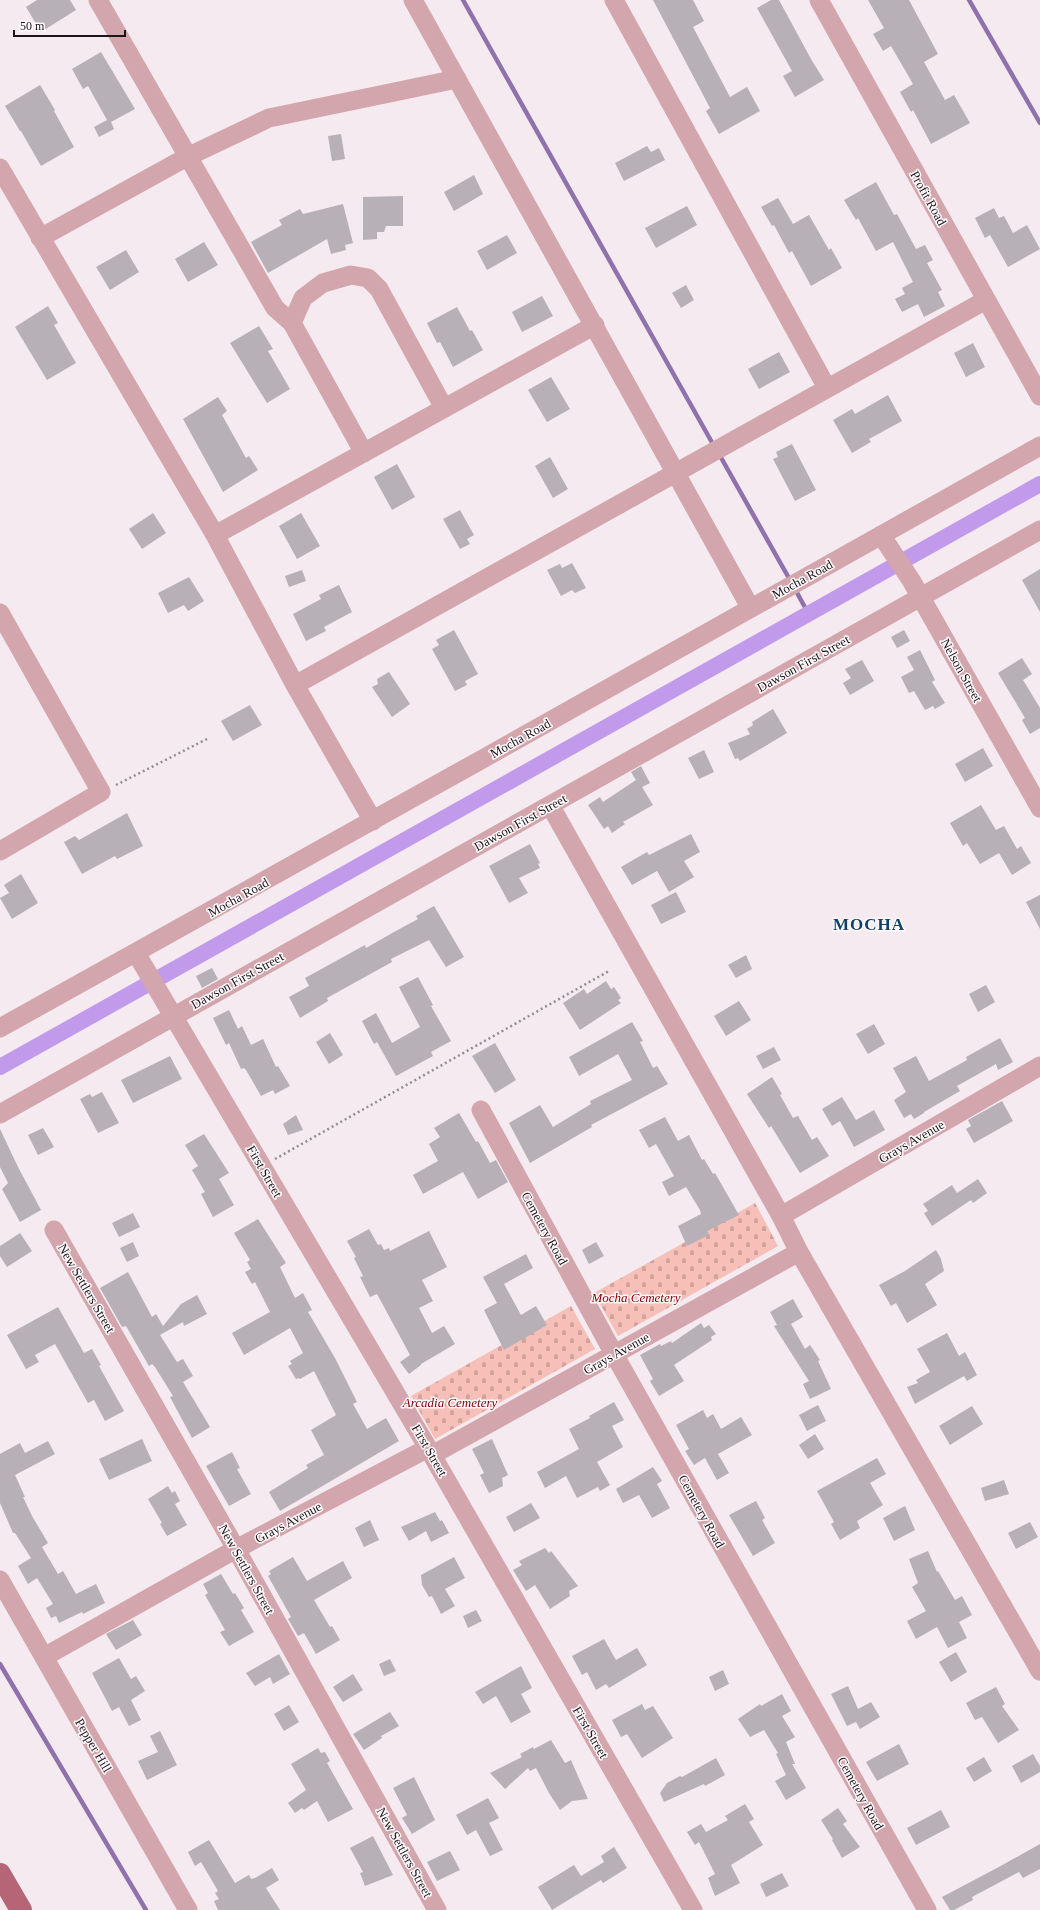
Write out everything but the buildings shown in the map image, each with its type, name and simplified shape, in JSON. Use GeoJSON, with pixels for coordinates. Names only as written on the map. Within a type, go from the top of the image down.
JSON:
{"type":"FeatureCollection","features":[{"type":"Feature","properties":{"kind":"main road"},"geometry":{"type":"LineString","coordinates":[[0,1874],[21,1910]]}},
{"type":"Feature","properties":{"kind":"street"},"geometry":{"type":"LineString","coordinates":[[98,0],[275,308],[292,323],[364,453]]}},
{"type":"Feature","properties":{"kind":"street"},"geometry":{"type":"LineString","coordinates":[[413,0],[750,608]]}},
{"type":"Feature","properties":{"kind":"street"},"geometry":{"type":"LineString","coordinates":[[614,0],[827,388]]}},
{"type":"Feature","properties":{"kind":"street","name":"Profit Road"},"geometry":{"type":"LineString","coordinates":[[819,0],[1040,396]]}},
{"type":"Feature","properties":{"kind":"street"},"geometry":{"type":"LineString","coordinates":[[40,238],[187,157],[269,118],[457,79]]}},
{"type":"Feature","properties":{"kind":"street"},"geometry":{"type":"LineString","coordinates":[[0,168],[215,535],[295,685],[373,821]]}},
{"type":"Feature","properties":{"kind":"street"},"geometry":{"type":"LineString","coordinates":[[292,323],[303,298],[323,283],[351,275],[368,278],[379,288],[444,408]]}},
{"type":"Feature","properties":{"kind":"street"},"geometry":{"type":"LineString","coordinates":[[295,685],[986,300]]}},
{"type":"Feature","properties":{"kind":"street"},"geometry":{"type":"LineString","coordinates":[[215,535],[595,326]]}},
{"type":"Feature","properties":{"kind":"street","name":"Mocha Road"},"geometry":{"type":"LineString","coordinates":[[0,1028],[140,961],[373,821],[750,608],[885,542],[1040,446]]}},
{"type":"Feature","properties":{"kind":"street","name":"Dawson First Street"},"geometry":{"type":"LineString","coordinates":[[0,1114],[1040,530]]}},
{"type":"Feature","properties":{"kind":"street","name":"Nelson Street"},"geometry":{"type":"LineString","coordinates":[[885,542],[921,597],[1040,808]]}},
{"type":"Feature","properties":{"kind":"street"},"geometry":{"type":"LineString","coordinates":[[0,614],[101,792],[0,851]]}},
{"type":"Feature","properties":{"kind":"street"},"geometry":{"type":"LineString","coordinates":[[550,805],[781,1216],[799,1252],[1040,1672]]}},
{"type":"Feature","properties":{"kind":"street","name":"First Street"},"geometry":{"type":"LineString","coordinates":[[140,961],[174,1016],[430,1451],[693,1910]]}},
{"type":"Feature","properties":{"kind":"street","name":"Grays Avenue"},"geometry":{"type":"LineString","coordinates":[[781,1216],[1040,1066]]}},
{"type":"Feature","properties":{"kind":"street","name":"Cemetery Road"},"geometry":{"type":"LineString","coordinates":[[481,1110],[614,1354],[927,1910]]}},
{"type":"Feature","properties":{"kind":"street","name":"New Settlers Street"},"geometry":{"type":"LineString","coordinates":[[54,1230],[236,1549],[437,1910]]}},
{"type":"Feature","properties":{"kind":"street","name":"Grays Avenue"},"geometry":{"type":"LineString","coordinates":[[44,1657],[236,1549],[430,1451],[614,1354],[799,1252]]}},
{"type":"Feature","properties":{"kind":"street","name":"Pepper Hill"},"geometry":{"type":"LineString","coordinates":[[0,1580],[188,1910]]}},
{"type":"Feature","properties":{"kind":"path"},"geometry":{"type":"LineString","coordinates":[[101,792],[207,739]]}},
{"type":"Feature","properties":{"kind":"path"},"geometry":{"type":"LineString","coordinates":[[262,1166],[609,971]]}},
{"type":"Feature","properties":{"kind":"green space","name":"Mocha Cemetery"},"geometry":{"type":"Polygon","coordinates":[[[755,1203],[778,1246],[618,1336],[594,1293],[755,1203]]]}},
{"type":"Feature","properties":{"kind":"green space","name":"Arcadia Cemetery"},"geometry":{"type":"Polygon","coordinates":[[[571,1306],[595,1349],[435,1439],[411,1396],[571,1306]]]}},
{"type":"Feature","properties":{"kind":"waterway"},"geometry":{"type":"LineString","coordinates":[[463,0],[714,446]]}},
{"type":"Feature","properties":{"kind":"waterway"},"geometry":{"type":"LineString","coordinates":[[969,0],[1040,123]]}},
{"type":"Feature","properties":{"kind":"waterway"},"geometry":{"type":"LineString","coordinates":[[719,454],[790,580]]}},
{"type":"Feature","properties":{"kind":"waterway"},"geometry":{"type":"LineString","coordinates":[[0,1067],[1040,484]]}},
{"type":"Feature","properties":{"kind":"waterway"},"geometry":{"type":"LineString","coordinates":[[795,589],[808,613]]}},
{"type":"Feature","properties":{"kind":"waterway"},"geometry":{"type":"LineString","coordinates":[[0,1664],[146,1910]]}},
{"type":"Feature","properties":{"kind":"district","name":"MOCHA"},"geometry":{"type":"Point","coordinates":[869,924]}}]}
